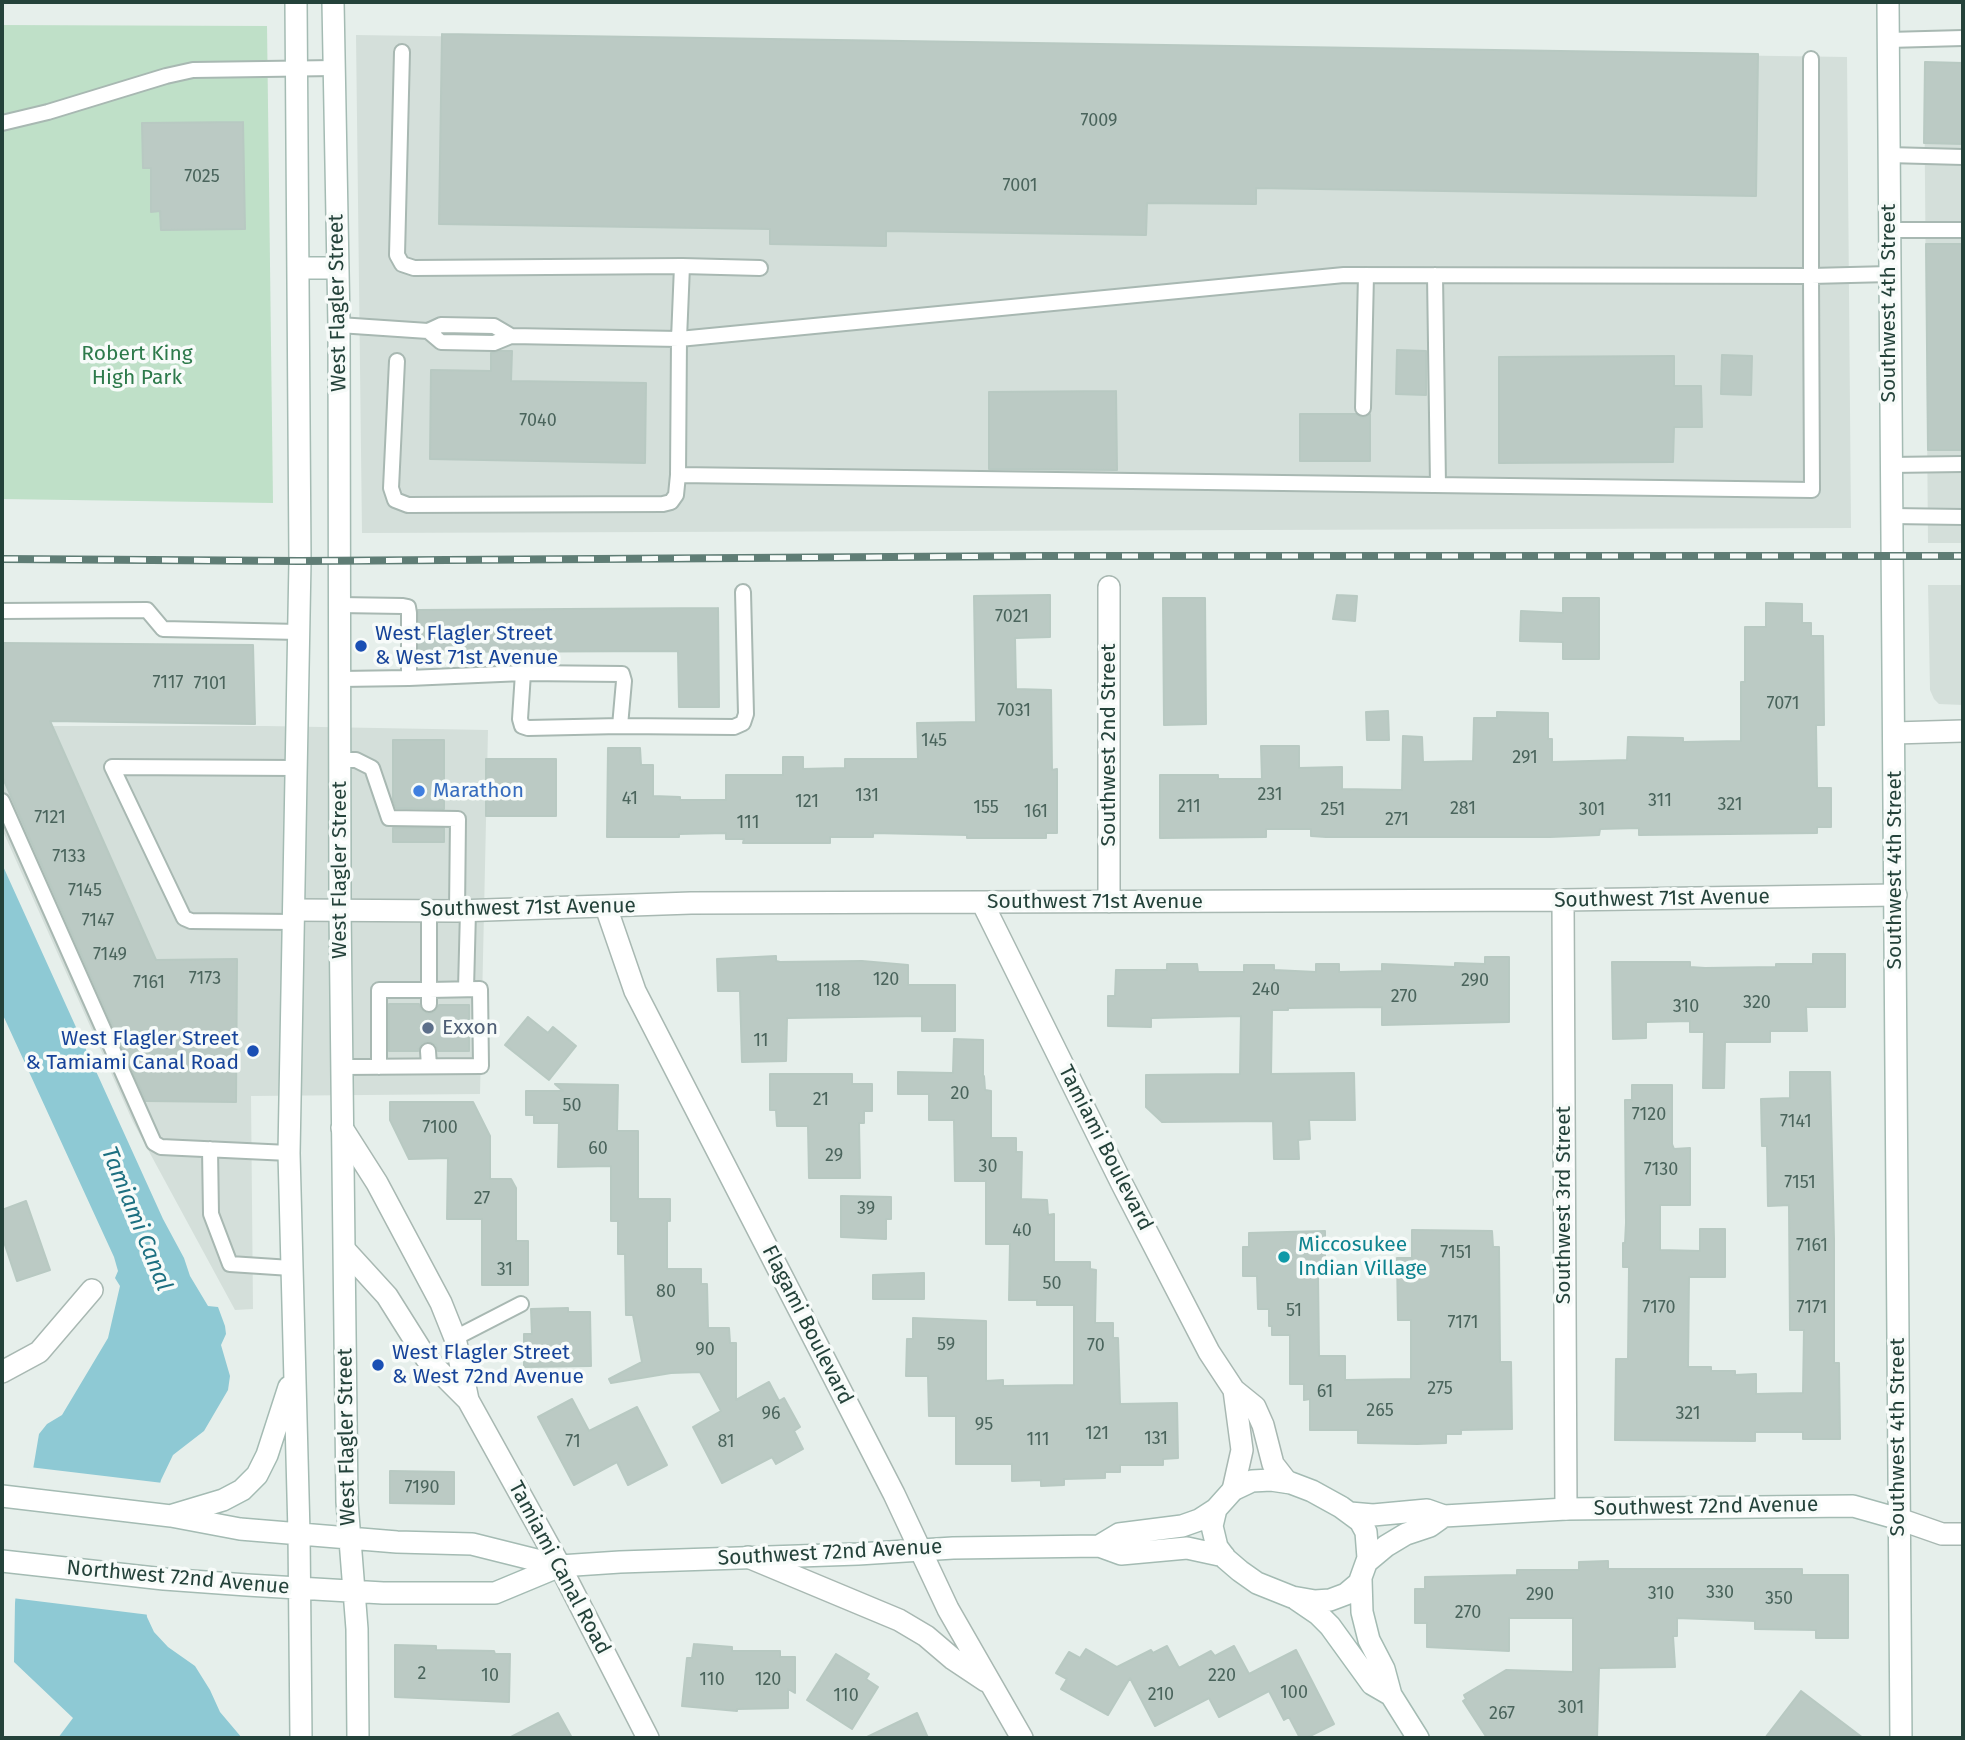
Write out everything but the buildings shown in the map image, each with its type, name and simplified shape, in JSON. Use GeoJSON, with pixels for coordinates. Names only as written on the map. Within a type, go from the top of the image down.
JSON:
{"type":"FeatureCollection","features":[{"type":"Feature","properties":{"kind":"street","name":"West Flagler Street"},"geometry":{"type":"LineString","coordinates":[[296,2],[299,632],[289,1153],[299,1533],[301,1738]]}},
{"type":"Feature","properties":{"kind":"street","name":"West Flagler Street"},"geometry":{"type":"LineString","coordinates":[[333,2],[339,325],[340,911],[347,1502],[354,1592],[358,1738]]}},
{"type":"Feature","properties":{"kind":"street","name":"Southwest 4th Street"},"geometry":{"type":"LineString","coordinates":[[1888,2],[1901,1738]]}},
{"type":"Feature","properties":{"kind":"street"},"geometry":{"type":"LineString","coordinates":[[299,268],[338,268]]}},
{"type":"Feature","properties":{"kind":"street","name":"Southwest 2nd Street"},"geometry":{"type":"LineString","coordinates":[[1109,587],[1109,902]]}},
{"type":"Feature","properties":{"kind":"street"},"geometry":{"type":"LineString","coordinates":[[1894,733],[1963,731]]}},
{"type":"Feature","properties":{"kind":"street","name":"Southwest 71st Avenue"},"geometry":{"type":"LineString","coordinates":[[294,916],[340,911],[463,911],[691,903],[1563,900],[1896,895]]}},
{"type":"Feature","properties":{"kind":"street","name":"Southwest 3rd Street"},"geometry":{"type":"LineString","coordinates":[[1563,900],[1566,1509]]}},
{"type":"Feature","properties":{"kind":"street","name":"Tamiami Boulevard"},"geometry":{"type":"LineString","coordinates":[[982,902],[1209,1352],[1234,1390],[1255,1407],[1263,1425],[1273,1464],[1287,1482]]}},
{"type":"Feature","properties":{"kind":"street","name":"Flagami Boulevard"},"geometry":{"type":"LineString","coordinates":[[606,906],[635,991],[894,1494],[948,1609],[1022,1738]]}},
{"type":"Feature","properties":{"kind":"street","name":"Tamiami Canal Road"},"geometry":{"type":"LineString","coordinates":[[342,1128],[377,1183],[441,1303],[455,1338],[468,1400]]}},
{"type":"Feature","properties":{"kind":"street","name":"Tamiami Canal Road"},"geometry":{"type":"LineString","coordinates":[[345,1250],[387,1296],[426,1358],[468,1400],[560,1566],[648,1738]]}},
{"type":"Feature","properties":{"kind":"street"},"geometry":{"type":"LineString","coordinates":[[2,1372],[39,1352],[92,1290]]}},
{"type":"Feature","properties":{"kind":"street"},"geometry":{"type":"LineString","coordinates":[[171,1516],[223,1500],[242,1490],[257,1475],[267,1455],[295,1372]]}},
{"type":"Feature","properties":{"kind":"street","name":"Tamiami Boulevard"},"geometry":{"type":"LineString","coordinates":[[1233,1490],[1242,1450],[1234,1390]]}},
{"type":"Feature","properties":{"kind":"street"},"geometry":{"type":"LineString","coordinates":[[1391,1695],[1372,1684],[1330,1626],[1318,1614],[1292,1597],[1257,1583],[1240,1572],[1224,1556],[1212,1526],[1216,1509],[1233,1490],[1252,1481],[1287,1482],[1312,1491],[1350,1513],[1366,1532],[1369,1546],[1364,1570],[1364,1626],[1384,1669],[1391,1695],[1418,1738]]}},
{"type":"Feature","properties":{"kind":"street"},"geometry":{"type":"LineString","coordinates":[[3,1496],[171,1516],[240,1529],[349,1536]]}},
{"type":"Feature","properties":{"kind":"street","name":"Southwest 72nd Avenue"},"geometry":{"type":"LineString","coordinates":[[1350,1513],[1373,1515],[1427,1510],[1444,1516],[1566,1509],[1853,1506],[1942,1534],[1963,1534]]}},
{"type":"Feature","properties":{"kind":"street","name":"Southwest 72nd Avenue"},"geometry":{"type":"LineString","coordinates":[[1099,1546],[1119,1534],[1182,1526],[1199,1520],[1216,1509]]}},
{"type":"Feature","properties":{"kind":"street","name":"Southwest 72nd Avenue"},"geometry":{"type":"LineString","coordinates":[[1364,1570],[1386,1546],[1406,1534],[1430,1526],[1444,1516]]}},
{"type":"Feature","properties":{"kind":"street","name":"Southwest 72nd Avenue"},"geometry":{"type":"LineString","coordinates":[[349,1536],[397,1542],[472,1544],[560,1566],[920,1550],[1099,1546],[1121,1554],[1187,1548],[1224,1556]]}},
{"type":"Feature","properties":{"kind":"street"},"geometry":{"type":"LineString","coordinates":[[748,1557],[899,1620],[926,1636],[953,1659],[991,1685]]}},
{"type":"Feature","properties":{"kind":"street","name":"Northwest 72nd Avenue"},"geometry":{"type":"LineString","coordinates":[[2,1562],[164,1579],[354,1592]]}},
{"type":"Feature","properties":{"kind":"street","name":"Southwest 72nd Avenue"},"geometry":{"type":"LineString","coordinates":[[354,1592],[495,1593],[560,1566]]}},
{"type":"Feature","properties":{"kind":"street"},"geometry":{"type":"LineString","coordinates":[[1292,1597],[1315,1601],[1330,1600],[1346,1594],[1364,1570]]}},
{"type":"Feature","properties":{"kind":"lane"},"geometry":{"type":"LineString","coordinates":[[1888,40],[1963,38]]}},
{"type":"Feature","properties":{"kind":"lane"},"geometry":{"type":"LineString","coordinates":[[402,52],[397,255],[402,264],[414,268],[760,268]]}},
{"type":"Feature","properties":{"kind":"lane"},"geometry":{"type":"LineString","coordinates":[[678,474],[1812,490],[1811,59]]}},
{"type":"Feature","properties":{"kind":"lane"},"geometry":{"type":"LineString","coordinates":[[2,122],[48,112],[193,70],[334,68]]}},
{"type":"Feature","properties":{"kind":"lane"},"geometry":{"type":"LineString","coordinates":[[1888,155],[1963,157]]}},
{"type":"Feature","properties":{"kind":"lane"},"geometry":{"type":"LineString","coordinates":[[1889,230],[1963,230]]}},
{"type":"Feature","properties":{"kind":"lane"},"geometry":{"type":"LineString","coordinates":[[397,361],[391,488],[395,500],[408,505],[671,502],[676,495],[678,474],[681,267]]}},
{"type":"Feature","properties":{"kind":"lane"},"geometry":{"type":"LineString","coordinates":[[339,325],[428,331],[441,342],[494,343],[511,336],[679,339],[1330,276],[1890,274]]}},
{"type":"Feature","properties":{"kind":"lane"},"geometry":{"type":"LineString","coordinates":[[1363,408],[1366,275]]}},
{"type":"Feature","properties":{"kind":"lane"},"geometry":{"type":"LineString","coordinates":[[1435,275],[1438,485]]}},
{"type":"Feature","properties":{"kind":"lane"},"geometry":{"type":"LineString","coordinates":[[1890,465],[1963,464]]}},
{"type":"Feature","properties":{"kind":"lane"},"geometry":{"type":"LineString","coordinates":[[1892,516],[1963,517]]}},
{"type":"Feature","properties":{"kind":"lane"},"geometry":{"type":"LineString","coordinates":[[523,673],[520,719],[522,726],[528,728],[734,727],[743,723],[746,715],[743,592]]}},
{"type":"Feature","properties":{"kind":"lane"},"geometry":{"type":"LineString","coordinates":[[339,606],[408,607],[409,678]]}},
{"type":"Feature","properties":{"kind":"lane"},"geometry":{"type":"LineString","coordinates":[[2,611],[147,610],[163,629],[299,632]]}},
{"type":"Feature","properties":{"kind":"lane"},"geometry":{"type":"LineString","coordinates":[[340,679],[523,673],[622,674],[624,681],[620,726]]}},
{"type":"Feature","properties":{"kind":"lane"},"geometry":{"type":"LineString","coordinates":[[340,760],[356,760],[372,768],[389,818],[458,819],[466,989]]}},
{"type":"Feature","properties":{"kind":"lane"},"geometry":{"type":"LineString","coordinates":[[294,916],[191,921],[184,918],[112,767],[296,768]]}},
{"type":"Feature","properties":{"kind":"lane"},"geometry":{"type":"LineString","coordinates":[[2,801],[154,1143],[162,1147],[289,1153]]}},
{"type":"Feature","properties":{"kind":"lane"},"geometry":{"type":"LineString","coordinates":[[429,911],[429,997]]}},
{"type":"Feature","properties":{"kind":"lane"},"geometry":{"type":"LineString","coordinates":[[342,1067],[379,1067],[429,1058],[481,1066],[480,989],[466,989],[429,997],[379,990],[379,1067]]}},
{"type":"Feature","properties":{"kind":"lane"},"geometry":{"type":"LineString","coordinates":[[210,1149],[211,1214],[230,1264],[291,1268]]}},
{"type":"Feature","properties":{"kind":"lane"},"geometry":{"type":"LineString","coordinates":[[455,1338],[521,1304]]}},
{"type":"Feature","properties":{"kind":"shaded area"},"geometry":{"type":"Polygon","coordinates":[[[356,35],[1847,57],[1851,528],[362,533],[356,35]]]}},
{"type":"Feature","properties":{"kind":"shaded area"},"geometry":{"type":"Polygon","coordinates":[[[1924,62],[1963,62],[1963,543],[1928,543],[1924,62]]]}},
{"type":"Feature","properties":{"kind":"shaded area"},"geometry":{"type":"Polygon","coordinates":[[[1928,585],[1963,585],[1963,705],[1939,704],[1930,690],[1928,585]]]}},
{"type":"Feature","properties":{"kind":"shaded area"},"geometry":{"type":"Polygon","coordinates":[[[9,726],[266,726],[488,730],[480,1094],[251,1096],[253,1309],[235,1310],[133,1122],[2,829],[2,732],[9,726]]]}},
{"type":"Feature","properties":{"kind":"green space","name":"Robert King High Park"},"geometry":{"type":"Polygon","coordinates":[[[2,25],[267,26],[273,503],[2,499],[2,25]]]}},
{"type":"Feature","properties":{"kind":"water","name":"Tamiami Canal"},"geometry":{"type":"Polygon","coordinates":[[[2,864],[190,1276],[208,1306],[218,1307],[225,1326],[226,1334],[221,1345],[230,1376],[228,1390],[204,1431],[173,1455],[161,1480],[141,1557],[147,1617],[154,1632],[168,1647],[195,1666],[220,1712],[242,1738],[58,1738],[73,1718],[14,1662],[20,1546],[39,1434],[47,1424],[62,1415],[108,1338],[120,1286],[115,1278],[118,1271],[114,1257],[2,1013],[2,864]]]}},
{"type":"Feature","properties":{"kind":"pier"},"geometry":{"type":"Polygon","coordinates":[[[29,1467],[163,1483],[145,1557],[150,1615],[12,1598],[29,1467]]]}},
{"type":"Feature","properties":{"kind":"railway"},"geometry":{"type":"LineString","coordinates":[[2,559],[300,561],[1038,556],[1963,556]]}},
{"type":"Feature","properties":{"kind":"place","name":"West Flagler Street & West 71st Avenue"},"geometry":{"type":"Point","coordinates":[361,646]}},
{"type":"Feature","properties":{"kind":"place","name":"Marathon"},"geometry":{"type":"Point","coordinates":[419,791]}},
{"type":"Feature","properties":{"kind":"place","name":"Exxon"},"geometry":{"type":"Point","coordinates":[428,1028]}},
{"type":"Feature","properties":{"kind":"place","name":"West Flagler Street & Tamiami Canal Road"},"geometry":{"type":"Point","coordinates":[253,1051]}},
{"type":"Feature","properties":{"kind":"place","name":"Miccosukee Indian Village"},"geometry":{"type":"Point","coordinates":[1284,1257]}},
{"type":"Feature","properties":{"kind":"place","name":"West Flagler Street & West 72nd Avenue"},"geometry":{"type":"Point","coordinates":[378,1365]}}]}
